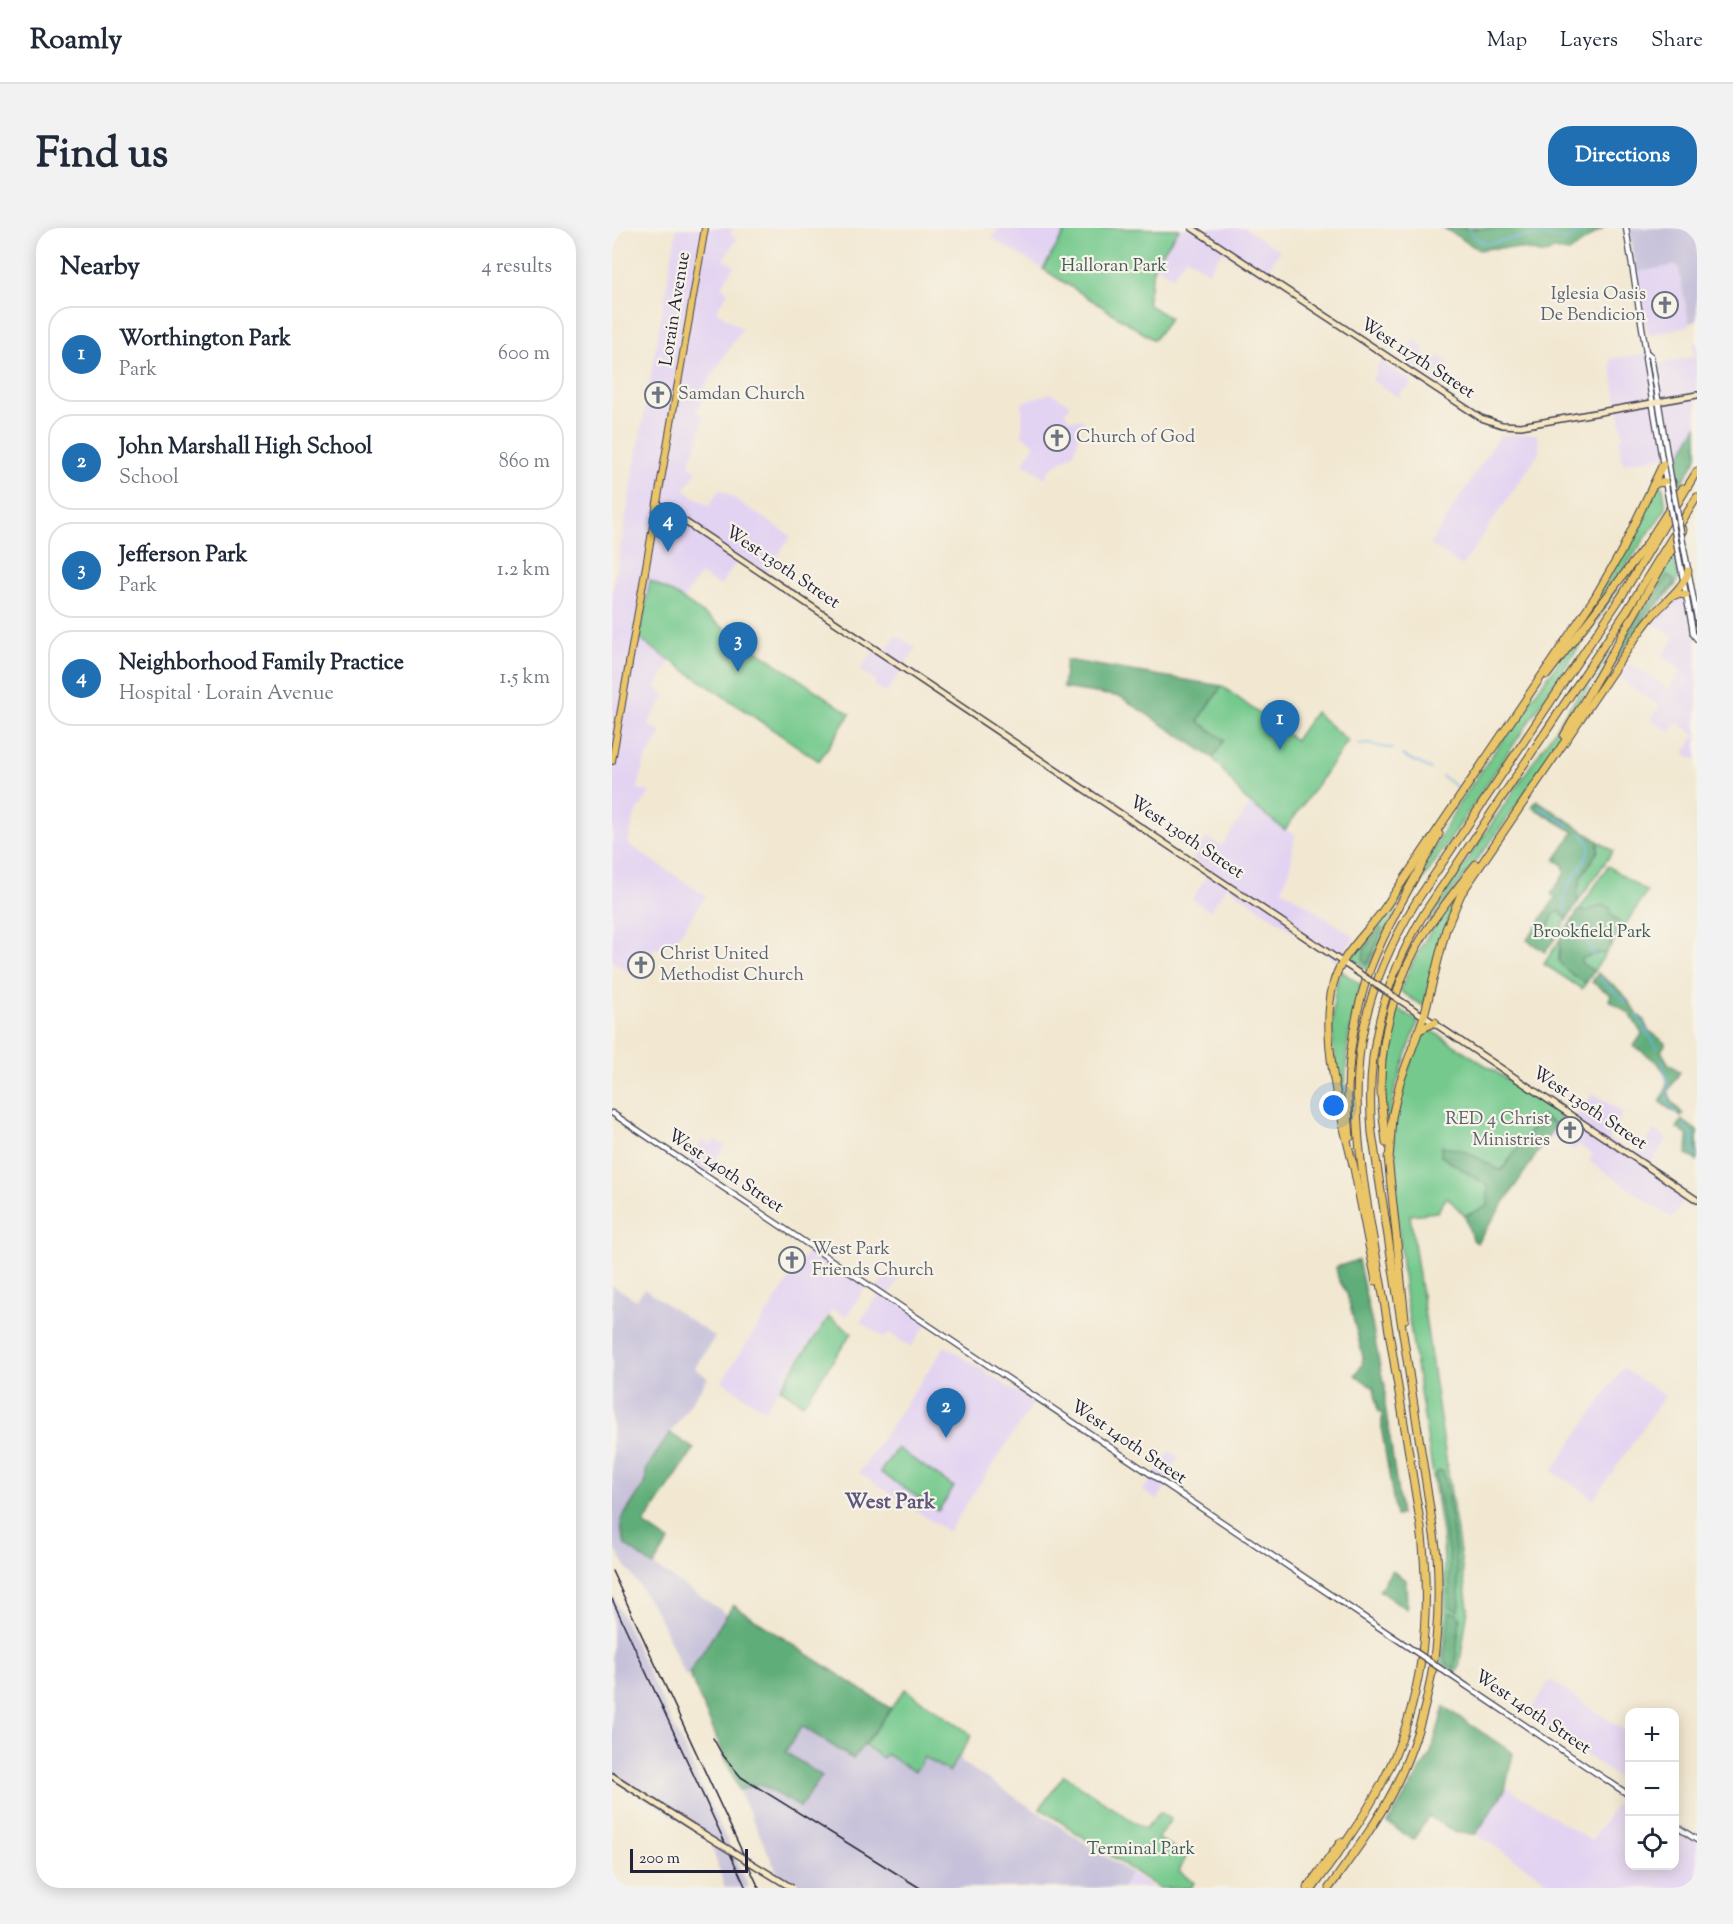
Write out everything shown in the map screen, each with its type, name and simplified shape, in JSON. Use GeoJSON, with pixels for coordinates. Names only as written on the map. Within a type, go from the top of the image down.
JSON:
{"type":"FeatureCollection","features":[{"type":"Feature","properties":{"kind":"highway"},"geometry":{"type":"LineString","coordinates":[[1392,1352],[1333,1067],[1329,1034],[1331,995],[1337,973],[1342,962],[1384,909],[1451,811],[1608,576],[1663,464]]}},
{"type":"Feature","properties":{"kind":"highway"},"geometry":{"type":"LineString","coordinates":[[1519,710],[1626,573],[1697,469]]}},
{"type":"Feature","properties":{"kind":"highway"},"geometry":{"type":"LineString","coordinates":[[1313,1888],[1366,1812],[1382,1784],[1405,1729],[1416,1691],[1426,1623],[1426,1575],[1422,1536],[1362,1163],[1357,1116],[1358,1071],[1368,1009],[1394,940],[1416,902],[1623,594],[1697,469]]}},
{"type":"Feature","properties":{"kind":"highway"},"geometry":{"type":"LineString","coordinates":[[1653,486],[1657,483],[1669,482]]}},
{"type":"Feature","properties":{"kind":"highway"},"geometry":{"type":"LineString","coordinates":[[1331,1888],[1393,1790],[1410,1752],[1425,1708],[1437,1639],[1439,1598],[1437,1554],[1374,1156],[1370,1113],[1373,1051],[1380,1014],[1390,982],[1408,942],[1430,904],[1628,609],[1697,497]]}},
{"type":"Feature","properties":{"kind":"highway"},"geometry":{"type":"LineString","coordinates":[[1545,769],[1697,503]]}},
{"type":"Feature","properties":{"kind":"highway"},"geometry":{"type":"LineString","coordinates":[[1389,1161],[1396,1094],[1425,1016],[1446,929],[1456,905],[1519,807],[1646,623],[1683,583],[1688,576],[1688,571]]}},
{"type":"Feature","properties":{"kind":"highway"},"geometry":{"type":"LineString","coordinates":[[1664,603],[1675,595],[1686,595]]}},
{"type":"Feature","properties":{"kind":"highway"},"geometry":{"type":"LineString","coordinates":[[1408,1370],[1382,1096],[1381,1074],[1389,1020],[1402,979],[1428,927],[1519,807]]}},
{"type":"Feature","properties":{"kind":"highway"},"geometry":{"type":"LineString","coordinates":[[1353,1164],[1348,1125],[1348,1082],[1352,1039],[1361,998],[1381,944],[1451,811]]}},
{"type":"Feature","properties":{"kind":"highway"},"geometry":{"type":"LineString","coordinates":[[1418,1031],[1435,1022]]}},
{"type":"Feature","properties":{"kind":"highway"},"geometry":{"type":"LineString","coordinates":[[1307,1888],[1366,1812]]}},
{"type":"Feature","properties":{"kind":"main road","name":"Lorain Avenue"},"geometry":{"type":"LineString","coordinates":[[612,760],[705,228]]}},
{"type":"Feature","properties":{"kind":"main road","name":"West 117th Street"},"geometry":{"type":"LineString","coordinates":[[1192,228],[1481,418],[1521,426],[1697,395]]}},
{"type":"Feature","properties":{"kind":"main road","name":"West 130th Street"},"geometry":{"type":"LineString","coordinates":[[657,502],[1697,1200]]}},
{"type":"Feature","properties":{"kind":"main road"},"geometry":{"type":"LineString","coordinates":[[612,1776],[792,1888]]}},
{"type":"Feature","properties":{"kind":"street"},"geometry":{"type":"LineString","coordinates":[[1626,228],[1646,352],[1645,358],[1669,482],[1683,583],[1697,639]]}},
{"type":"Feature","properties":{"kind":"street"},"geometry":{"type":"LineString","coordinates":[[1655,402],[1663,464],[1669,482],[1697,618]]}},
{"type":"Feature","properties":{"kind":"street","name":"West 140th Street"},"geometry":{"type":"LineString","coordinates":[[612,1113],[1625,1792]]}},
{"type":"Feature","properties":{"kind":"street"},"geometry":{"type":"LineString","coordinates":[[1679,1828],[1697,1840]]}},
{"type":"Feature","properties":{"kind":"shaded area"},"geometry":{"type":"Polygon","coordinates":[[[677,228],[734,228],[730,234],[737,239],[724,259],[734,266],[721,287],[728,292],[716,311],[742,329],[704,388],[709,391],[696,411],[703,417],[689,465],[697,471],[684,490],[709,506],[720,489],[791,536],[766,573],[740,556],[720,586],[700,574],[683,600],[676,595],[646,600],[639,639],[671,661],[655,687],[666,695],[648,724],[662,733],[644,762],[638,789],[650,792],[634,817],[628,844],[706,896],[677,939],[662,948],[653,949],[649,969],[642,981],[612,961],[612,595],[677,228]]]}},
{"type":"Feature","properties":{"kind":"shaded area"},"geometry":{"type":"Polygon","coordinates":[[[999,228],[1067,228],[1043,269],[992,238],[999,228]]]}},
{"type":"Feature","properties":{"kind":"shaded area"},"geometry":{"type":"Polygon","coordinates":[[[1179,228],[1247,228],[1280,251],[1263,277],[1223,251],[1208,272],[1186,257],[1173,277],[1154,265],[1179,228]]]}},
{"type":"Feature","properties":{"kind":"shaded area"},"geometry":{"type":"Polygon","coordinates":[[[1629,228],[1697,228],[1697,321],[1689,323],[1678,265],[1637,272],[1629,228]]]}},
{"type":"Feature","properties":{"kind":"shaded area"},"geometry":{"type":"Polygon","coordinates":[[[1678,265],[1689,326],[1648,335],[1637,272],[1678,265]]]}},
{"type":"Feature","properties":{"kind":"shaded area"},"geometry":{"type":"Polygon","coordinates":[[[1414,340],[1425,348],[1422,354],[1428,358],[1419,370],[1406,361],[1404,355],[1414,340]]]}},
{"type":"Feature","properties":{"kind":"shaded area"},"geometry":{"type":"Polygon","coordinates":[[[1697,343],[1697,426],[1675,464],[1672,463],[1670,455],[1623,463],[1619,439],[1623,437],[1610,359],[1652,353],[1655,365],[1695,356],[1693,344],[1697,343]]]}},
{"type":"Feature","properties":{"kind":"shaded area"},"geometry":{"type":"Polygon","coordinates":[[[1438,356],[1450,364],[1438,382],[1426,374],[1438,356]]]}},
{"type":"Feature","properties":{"kind":"shaded area"},"geometry":{"type":"Polygon","coordinates":[[[1380,361],[1412,382],[1406,391],[1403,389],[1398,397],[1372,380],[1380,361]]]}},
{"type":"Feature","properties":{"kind":"shaded area"},"geometry":{"type":"Polygon","coordinates":[[[1051,393],[1071,406],[1065,411],[1068,419],[1084,420],[1074,453],[1050,469],[1045,478],[1023,463],[1035,444],[1022,435],[1022,402],[1051,393]]]}},
{"type":"Feature","properties":{"kind":"shaded area"},"geometry":{"type":"Polygon","coordinates":[[[1537,434],[1540,451],[1462,566],[1430,544],[1500,435],[1537,434]]]}},
{"type":"Feature","properties":{"kind":"shaded area"},"geometry":{"type":"Polygon","coordinates":[[[1687,591],[1697,648],[1697,758],[1693,759],[1684,753],[1696,735],[1677,722],[1671,732],[1651,719],[1660,706],[1619,678],[1630,663],[1669,689],[1682,670],[1662,656],[1675,638],[1652,623],[1687,591]]]}},
{"type":"Feature","properties":{"kind":"shaded area"},"geometry":{"type":"Polygon","coordinates":[[[896,635],[916,648],[886,693],[874,685],[876,681],[860,670],[877,646],[885,652],[896,635]]]}},
{"type":"Feature","properties":{"kind":"shaded area"},"geometry":{"type":"Polygon","coordinates":[[[1250,804],[1285,830],[1295,834],[1290,870],[1282,889],[1355,937],[1337,962],[1227,886],[1210,911],[1192,899],[1210,871],[1193,859],[1207,838],[1222,846],[1250,804]]]}},
{"type":"Feature","properties":{"kind":"shaded area"},"geometry":{"type":"Polygon","coordinates":[[[1593,1093],[1623,1113],[1608,1138],[1636,1156],[1654,1130],[1667,1139],[1647,1168],[1688,1195],[1672,1218],[1589,1161],[1593,1154],[1578,1145],[1574,1151],[1550,1134],[1564,1113],[1575,1119],[1593,1093]]]}},
{"type":"Feature","properties":{"kind":"shaded area"},"geometry":{"type":"Polygon","coordinates":[[[703,1140],[711,1145],[715,1140],[725,1146],[707,1173],[689,1161],[703,1140]]]}},
{"type":"Feature","properties":{"kind":"shaded area"},"geometry":{"type":"Polygon","coordinates":[[[810,1248],[866,1287],[846,1317],[832,1309],[764,1410],[722,1381],[810,1248]]]}},
{"type":"Feature","properties":{"kind":"shaded area"},"geometry":{"type":"Polygon","coordinates":[[[893,1264],[904,1271],[888,1296],[928,1322],[911,1347],[889,1333],[885,1338],[860,1322],[879,1295],[874,1291],[893,1264]]]}},
{"type":"Feature","properties":{"kind":"shaded area"},"geometry":{"type":"Polygon","coordinates":[[[612,1285],[636,1300],[644,1289],[715,1337],[695,1368],[708,1378],[646,1469],[646,1482],[621,1520],[625,1545],[634,1553],[727,1614],[686,1677],[658,1615],[612,1545],[612,1285]]]}},
{"type":"Feature","properties":{"kind":"shaded area"},"geometry":{"type":"Polygon","coordinates":[[[945,1346],[1034,1403],[948,1532],[859,1473],[945,1346]]]}},
{"type":"Feature","properties":{"kind":"shaded area"},"geometry":{"type":"Polygon","coordinates":[[[1623,1368],[1665,1396],[1594,1499],[1552,1471],[1623,1368]]]}},
{"type":"Feature","properties":{"kind":"shaded area"},"geometry":{"type":"Polygon","coordinates":[[[1170,1451],[1179,1457],[1163,1480],[1168,1484],[1157,1500],[1143,1491],[1170,1451]]]}},
{"type":"Feature","properties":{"kind":"shaded area"},"geometry":{"type":"Polygon","coordinates":[[[612,1594],[749,1888],[725,1888],[709,1838],[612,1777],[612,1594]]]}},
{"type":"Feature","properties":{"kind":"shaded area"},"geometry":{"type":"Polygon","coordinates":[[[1550,1680],[1625,1731],[1625,1782],[1527,1715],[1550,1680]]]}},
{"type":"Feature","properties":{"kind":"shaded area"},"geometry":{"type":"Polygon","coordinates":[[[891,1709],[960,1757],[963,1763],[1131,1873],[1122,1888],[802,1888],[777,1872],[739,1790],[764,1783],[802,1726],[853,1759],[891,1709]]]}},
{"type":"Feature","properties":{"kind":"shaded area"},"geometry":{"type":"Polygon","coordinates":[[[1505,1786],[1591,1841],[1624,1793],[1625,1870],[1679,1870],[1679,1830],[1691,1839],[1697,1830],[1697,1888],[1558,1888],[1476,1834],[1505,1790],[1505,1786]]]}},
{"type":"Feature","properties":{"kind":"shaded area"},"geometry":{"type":"Polygon","coordinates":[[[1131,1873],[1155,1888],[1122,1888],[1131,1873]]]}},
{"type":"Feature","properties":{"kind":"green space","name":"Halloran Park"},"geometry":{"type":"Polygon","coordinates":[[[1067,228],[1179,229],[1154,265],[1147,304],[1170,318],[1154,340],[1043,269],[1067,228]]]}},
{"type":"Feature","properties":{"kind":"green space"},"geometry":{"type":"Polygon","coordinates":[[[1444,228],[1603,228],[1569,252],[1553,250],[1543,254],[1511,248],[1479,250],[1444,228]]]}},
{"type":"Feature","properties":{"kind":"green space"},"geometry":{"type":"Polygon","coordinates":[[[1697,426],[1697,457],[1680,487],[1675,464],[1697,426]]]}},
{"type":"Feature","properties":{"kind":"green space"},"geometry":{"type":"Polygon","coordinates":[[[1657,485],[1663,488],[1666,508],[1611,588],[1565,647],[1612,574],[1657,485]]]}},
{"type":"Feature","properties":{"kind":"green space"},"geometry":{"type":"Polygon","coordinates":[[[1674,552],[1678,577],[1676,585],[1647,617],[1584,708],[1603,672],[1674,552]]]}},
{"type":"Feature","properties":{"kind":"green space"},"geometry":{"type":"Polygon","coordinates":[[[1667,575],[1674,580],[1674,585],[1651,609],[1615,662],[1619,648],[1639,617],[1652,602],[1667,575]]]}},
{"type":"Feature","properties":{"kind":"green space"},"geometry":{"type":"Polygon","coordinates":[[[650,581],[676,595],[850,714],[819,761],[639,639],[650,581]]]}},
{"type":"Feature","properties":{"kind":"green space"},"geometry":{"type":"Polygon","coordinates":[[[1615,589],[1617,590],[1409,901],[1406,899],[1458,805],[1524,708],[1615,589]]]}},
{"type":"Feature","properties":{"kind":"green space"},"geometry":{"type":"Polygon","coordinates":[[[1609,652],[1531,784],[1430,921],[1427,920],[1609,652]]]}},
{"type":"Feature","properties":{"kind":"green space"},"geometry":{"type":"Polygon","coordinates":[[[1066,660],[1222,686],[1198,721],[1224,740],[1213,758],[1121,697],[1063,688],[1066,660]]]}},
{"type":"Feature","properties":{"kind":"green space"},"geometry":{"type":"Polygon","coordinates":[[[1222,686],[1295,740],[1315,712],[1348,741],[1285,830],[1245,799],[1213,758],[1224,740],[1198,721],[1222,686]]]}},
{"type":"Feature","properties":{"kind":"green space"},"geometry":{"type":"Polygon","coordinates":[[[1537,800],[1598,841],[1598,851],[1581,877],[1577,893],[1578,902],[1567,919],[1560,911],[1554,914],[1547,930],[1556,937],[1545,952],[1527,940],[1556,897],[1551,894],[1565,873],[1563,865],[1555,860],[1574,832],[1532,807],[1537,800]]]}},
{"type":"Feature","properties":{"kind":"green space"},"geometry":{"type":"Polygon","coordinates":[[[1598,841],[1613,851],[1578,902],[1577,893],[1581,877],[1598,851],[1598,841]]]}},
{"type":"Feature","properties":{"kind":"green space"},"geometry":{"type":"Polygon","coordinates":[[[1423,857],[1367,970],[1350,956],[1387,912],[1423,857]]]}},
{"type":"Feature","properties":{"kind":"green space","name":"Brookfield Park"},"geometry":{"type":"Polygon","coordinates":[[[1608,866],[1647,892],[1582,989],[1544,964],[1608,866]]]}},
{"type":"Feature","properties":{"kind":"green space"},"geometry":{"type":"Polygon","coordinates":[[[1472,873],[1455,900],[1423,1006],[1400,991],[1423,943],[1472,873]]]}},
{"type":"Feature","properties":{"kind":"green space"},"geometry":{"type":"Polygon","coordinates":[[[1602,905],[1610,907],[1611,914],[1623,926],[1605,954],[1599,953],[1583,958],[1581,961],[1594,971],[1585,983],[1560,963],[1560,939],[1579,910],[1584,912],[1602,905]]]}},
{"type":"Feature","properties":{"kind":"green space"},"geometry":{"type":"Polygon","coordinates":[[[1560,911],[1567,919],[1556,937],[1547,931],[1554,914],[1560,911]]]}},
{"type":"Feature","properties":{"kind":"green space"},"geometry":{"type":"Polygon","coordinates":[[[1380,927],[1382,930],[1366,964],[1363,960],[1364,950],[1380,927]]]}},
{"type":"Feature","properties":{"kind":"green space"},"geometry":{"type":"Polygon","coordinates":[[[1340,970],[1361,985],[1347,1050],[1344,1118],[1332,1026],[1335,989],[1340,970]]]}},
{"type":"Feature","properties":{"kind":"green space"},"geometry":{"type":"Polygon","coordinates":[[[1598,973],[1622,992],[1643,1019],[1648,1030],[1666,1043],[1661,1051],[1668,1063],[1680,1072],[1668,1091],[1672,1102],[1683,1114],[1681,1117],[1660,1102],[1667,1083],[1666,1075],[1657,1063],[1634,1046],[1642,1034],[1630,1014],[1609,1000],[1611,995],[1592,982],[1598,973]]]}},
{"type":"Feature","properties":{"kind":"green space"},"geometry":{"type":"Polygon","coordinates":[[[1395,1006],[1418,1022],[1395,1088],[1389,1123],[1386,1123],[1384,1092],[1386,1064],[1395,1006]]]}},
{"type":"Feature","properties":{"kind":"green space"},"geometry":{"type":"Polygon","coordinates":[[[1429,1029],[1563,1115],[1556,1125],[1542,1116],[1501,1171],[1465,1151],[1441,1156],[1488,1186],[1488,1206],[1465,1216],[1447,1197],[1437,1212],[1410,1215],[1468,1608],[1459,1668],[1456,1674],[1441,1663],[1446,1606],[1443,1541],[1405,1293],[1392,1165],[1394,1130],[1404,1083],[1420,1034],[1429,1029]]]}},
{"type":"Feature","properties":{"kind":"green space"},"geometry":{"type":"Polygon","coordinates":[[[1542,1116],[1556,1125],[1477,1243],[1472,1239],[1465,1216],[1488,1206],[1488,1186],[1441,1156],[1442,1146],[1465,1151],[1501,1171],[1542,1116]]]}},
{"type":"Feature","properties":{"kind":"green space"},"geometry":{"type":"Polygon","coordinates":[[[1682,1120],[1697,1131],[1697,1161],[1687,1154],[1688,1136],[1677,1128],[1682,1120]]]}},
{"type":"Feature","properties":{"kind":"green space"},"geometry":{"type":"Polygon","coordinates":[[[1358,1260],[1385,1385],[1385,1405],[1401,1515],[1396,1516],[1382,1432],[1382,1413],[1378,1412],[1374,1388],[1355,1375],[1362,1365],[1363,1357],[1347,1294],[1338,1278],[1336,1267],[1358,1260]]]}},
{"type":"Feature","properties":{"kind":"green space"},"geometry":{"type":"Polygon","coordinates":[[[829,1317],[852,1333],[803,1404],[780,1388],[829,1317]]]}},
{"type":"Feature","properties":{"kind":"green space"},"geometry":{"type":"Polygon","coordinates":[[[670,1433],[694,1449],[644,1524],[669,1541],[653,1566],[625,1545],[621,1520],[646,1482],[646,1469],[670,1433]]]}},
{"type":"Feature","properties":{"kind":"green space"},"geometry":{"type":"Polygon","coordinates":[[[897,1448],[954,1487],[938,1511],[880,1472],[897,1448]]]}},
{"type":"Feature","properties":{"kind":"green space"},"geometry":{"type":"Polygon","coordinates":[[[1443,1471],[1448,1493],[1457,1563],[1460,1606],[1458,1611],[1450,1607],[1449,1556],[1435,1475],[1443,1471]]]}},
{"type":"Feature","properties":{"kind":"green space"},"geometry":{"type":"Polygon","coordinates":[[[1392,1571],[1406,1580],[1407,1609],[1379,1590],[1392,1571]]]}},
{"type":"Feature","properties":{"kind":"green space"},"geometry":{"type":"Polygon","coordinates":[[[733,1605],[891,1709],[853,1759],[802,1726],[785,1752],[822,1776],[800,1807],[760,1784],[739,1790],[689,1673],[733,1605]]]}},
{"type":"Feature","properties":{"kind":"green space"},"geometry":{"type":"Polygon","coordinates":[[[1450,1612],[1457,1614],[1460,1618],[1455,1669],[1446,1663],[1444,1658],[1450,1612]]]}},
{"type":"Feature","properties":{"kind":"green space"},"geometry":{"type":"Polygon","coordinates":[[[905,1689],[972,1735],[949,1772],[924,1757],[915,1772],[886,1754],[883,1758],[864,1745],[905,1689]]]}},
{"type":"Feature","properties":{"kind":"green space"},"geometry":{"type":"Polygon","coordinates":[[[1444,1707],[1513,1753],[1505,1790],[1476,1834],[1456,1833],[1429,1816],[1413,1840],[1388,1823],[1431,1753],[1444,1707]]]}},
{"type":"Feature","properties":{"kind":"green space","name":"Terminal Park"},"geometry":{"type":"Polygon","coordinates":[[[1064,1775],[1145,1829],[1160,1812],[1171,1819],[1158,1838],[1186,1857],[1179,1871],[1194,1883],[1191,1888],[1159,1888],[1040,1808],[1064,1775]]]}},
{"type":"Feature","properties":{"kind":"waterway"},"geometry":{"type":"LineString","coordinates":[[1469,228],[1474,236],[1489,243],[1531,236],[1545,236],[1566,241],[1590,228]]}},
{"type":"Feature","properties":{"kind":"waterway"},"geometry":{"type":"LineString","coordinates":[[1358,745],[1367,744],[1393,749]]}},
{"type":"Feature","properties":{"kind":"waterway"},"geometry":{"type":"LineString","coordinates":[[1402,755],[1431,769]]}},
{"type":"Feature","properties":{"kind":"waterway"},"geometry":{"type":"LineString","coordinates":[[1442,776],[1458,788]]}},
{"type":"Feature","properties":{"kind":"waterway"},"geometry":{"type":"LineString","coordinates":[[1539,807],[1570,826]]}},
{"type":"Feature","properties":{"kind":"waterway"},"geometry":{"type":"LineString","coordinates":[[1567,913],[1564,904],[1565,895],[1588,854],[1590,845],[1581,832]]}},
{"type":"Feature","properties":{"kind":"waterway"},"geometry":{"type":"LineString","coordinates":[[1579,925],[1594,957]]}},
{"type":"Feature","properties":{"kind":"waterway"},"geometry":{"type":"LineString","coordinates":[[1600,976],[1627,1003]]}},
{"type":"Feature","properties":{"kind":"waterway"},"geometry":{"type":"LineString","coordinates":[[1637,1015],[1657,1048]]}},
{"type":"Feature","properties":{"kind":"waterway"},"geometry":{"type":"LineString","coordinates":[[1662,1059],[1668,1085],[1668,1102],[1677,1114]]}},
{"type":"Feature","properties":{"kind":"waterway"},"geometry":{"type":"LineString","coordinates":[[1683,1124],[1693,1136],[1693,1151],[1697,1156]]}},
{"type":"Feature","properties":{"kind":"railway"},"geometry":{"type":"LineString","coordinates":[[612,1571],[759,1888]]}},
{"type":"Feature","properties":{"kind":"railway"},"geometry":{"type":"LineString","coordinates":[[612,1599],[746,1888]]}},
{"type":"Feature","properties":{"kind":"railway"},"geometry":{"type":"LineString","coordinates":[[713,1738],[722,1754],[741,1777],[920,1888]]}},
{"type":"Feature","properties":{"kind":"place","name":"Iglesia Oasis De Bendicion"},"geometry":{"type":"Point","coordinates":[1665,305]}},
{"type":"Feature","properties":{"kind":"place","name":"Samdan Church"},"geometry":{"type":"Point","coordinates":[658,395]}},
{"type":"Feature","properties":{"kind":"place","name":"Church of God"},"geometry":{"type":"Point","coordinates":[1057,438]}},
{"type":"Feature","properties":{"kind":"place","name":"Neighborhood Family Practice"},"geometry":{"type":"Point","coordinates":[668,552]}},
{"type":"Feature","properties":{"kind":"place","name":"Jefferson Park"},"geometry":{"type":"Point","coordinates":[738,672]}},
{"type":"Feature","properties":{"kind":"place","name":"Worthington Park"},"geometry":{"type":"Point","coordinates":[1280,750]}},
{"type":"Feature","properties":{"kind":"place","name":"Christ United Methodist Church"},"geometry":{"type":"Point","coordinates":[641,965]}},
{"type":"Feature","properties":{"kind":"place","name":"RED 4 Christ Ministries"},"geometry":{"type":"Point","coordinates":[1570,1130]}},
{"type":"Feature","properties":{"kind":"place","name":"West Park Friends Church"},"geometry":{"type":"Point","coordinates":[792,1260]}},
{"type":"Feature","properties":{"kind":"place","name":"John Marshall High School"},"geometry":{"type":"Point","coordinates":[946,1438]}},
{"type":"Feature","properties":{"kind":"district","name":"West Park"},"geometry":{"type":"Point","coordinates":[890,1503]}}]}
